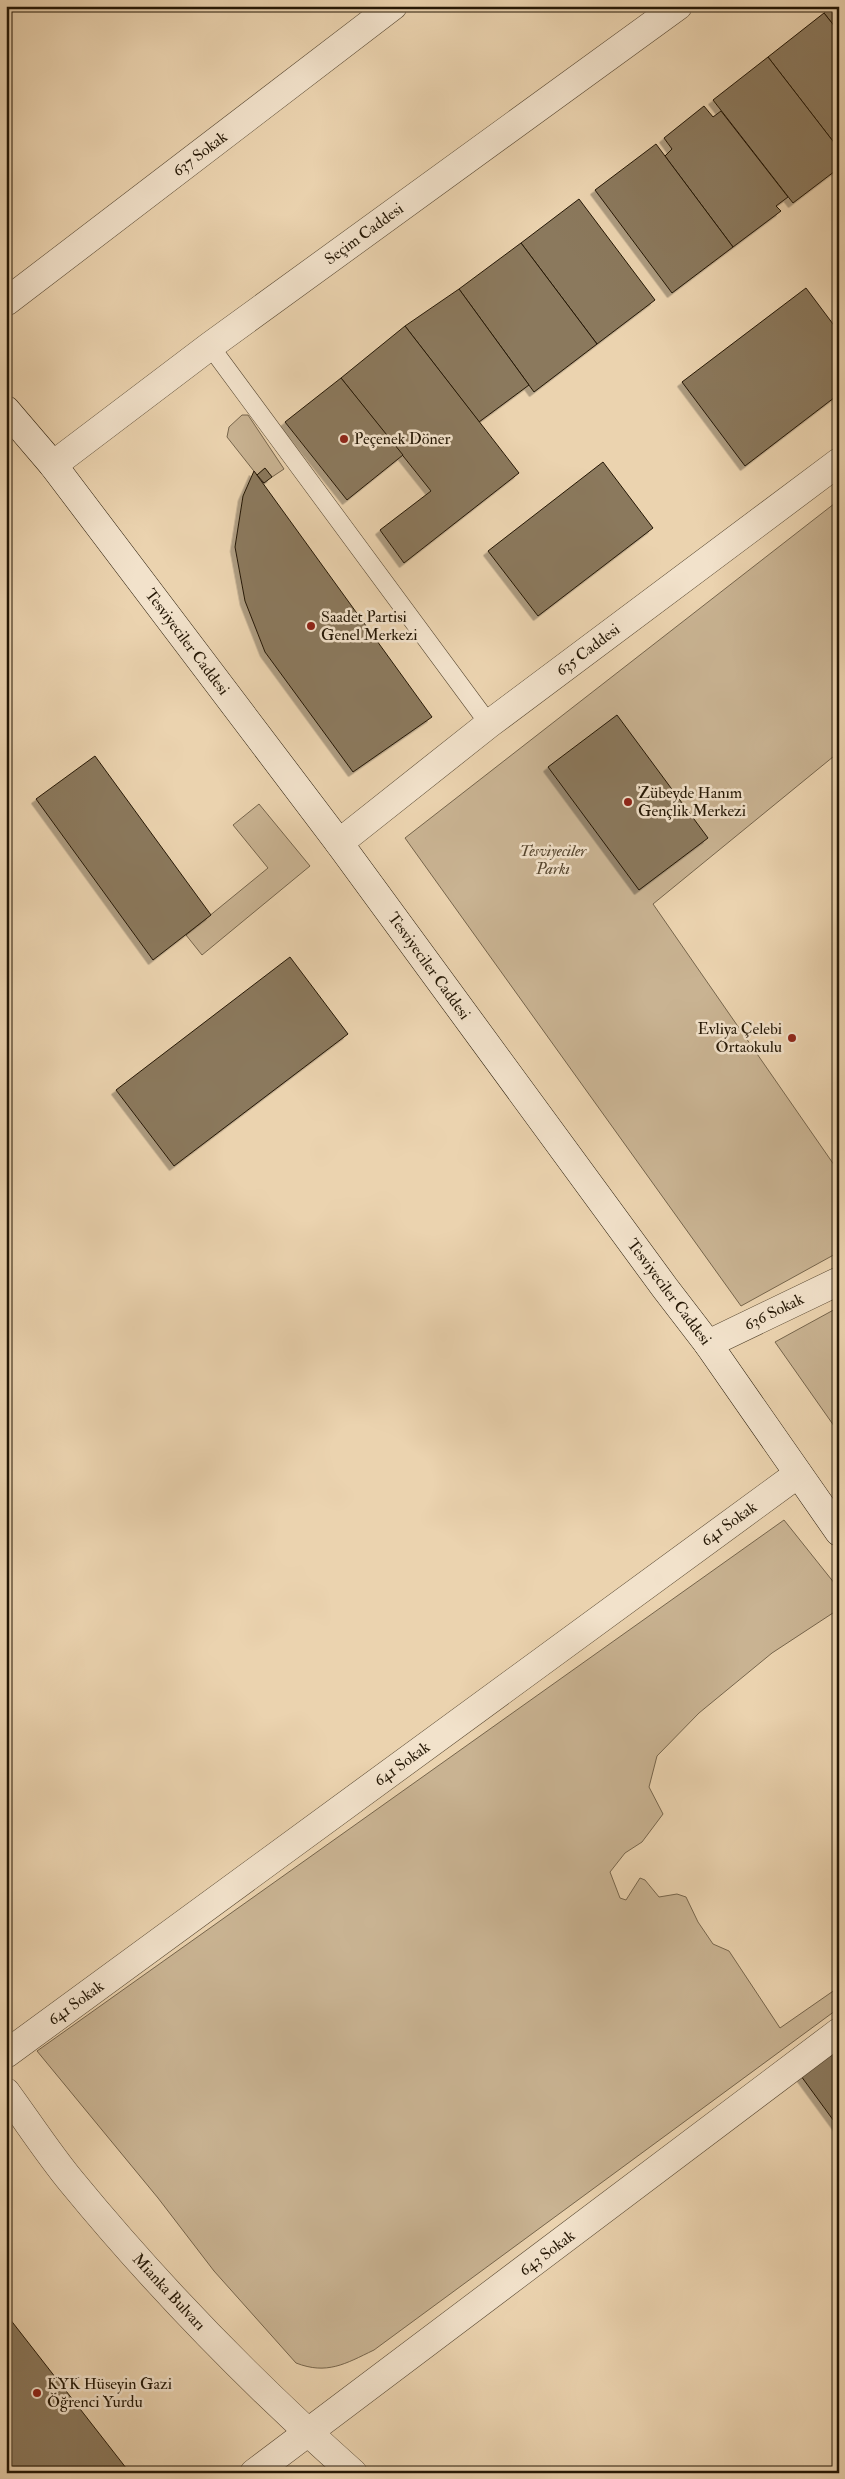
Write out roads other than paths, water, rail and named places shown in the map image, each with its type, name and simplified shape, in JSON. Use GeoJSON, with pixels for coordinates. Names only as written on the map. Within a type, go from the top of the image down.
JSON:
{"type":"FeatureCollection","features":[{"type":"Feature","properties":{"kind":"street","name":"637 Sokak"},"geometry":{"type":"LineString","coordinates":[[6,302],[393,6]]}},
{"type":"Feature","properties":{"kind":"street","name":"Seçim Caddesi"},"geometry":{"type":"LineString","coordinates":[[53,465],[210,346],[678,6]]}},
{"type":"Feature","properties":{"kind":"street","name":"Tesviyeciler Caddesi"},"geometry":{"type":"LineString","coordinates":[[6,410],[53,465],[340,843],[665,1288],[708,1344],[839,1532]]}},
{"type":"Feature","properties":{"kind":"street","name":"635 Caddesi"},"geometry":{"type":"LineString","coordinates":[[340,843],[489,724],[839,462]]}},
{"type":"Feature","properties":{"kind":"street","name":"636 Sokak"},"geometry":{"type":"LineString","coordinates":[[708,1344],[839,1281]]}},
{"type":"Feature","properties":{"kind":"street","name":"641 Sokak"},"geometry":{"type":"LineString","coordinates":[[6,2054],[798,1474]]}},
{"type":"Feature","properties":{"kind":"street","name":"643 Sokak"},"geometry":{"type":"LineString","coordinates":[[254,2473],[839,2032]]}},
{"type":"Feature","properties":{"kind":"street","name":"Mianka Bulvarı"},"geometry":{"type":"LineString","coordinates":[[6,2092],[70,2180],[173,2300],[308,2433],[354,2473]]}},
{"type":"Feature","properties":{"kind":"lane"},"geometry":{"type":"LineString","coordinates":[[210,346],[489,724]]}},
{"type":"Feature","properties":{"kind":"place","name":"Peçenek Döner"},"geometry":{"type":"Point","coordinates":[344,439]}},
{"type":"Feature","properties":{"kind":"place","name":"Saadet Partisi Genel Merkezi"},"geometry":{"type":"Point","coordinates":[311,626]}},
{"type":"Feature","properties":{"kind":"place","name":"Zübeyde Hanım Gençlik Merkezi"},"geometry":{"type":"Point","coordinates":[628,802]}},
{"type":"Feature","properties":{"kind":"place","name":"Evliya Çelebi Ortaokulu"},"geometry":{"type":"Point","coordinates":[792,1038]}},
{"type":"Feature","properties":{"kind":"place","name":"KYK Hüseyin Gazi Öğrenci Yurdu"},"geometry":{"type":"Point","coordinates":[37,2393]}},
{"type":"Feature","properties":{"kind":"park label","name":"Tesviyeciler Parkı"},"geometry":{"type":"Point","coordinates":[553,860]}}]}
